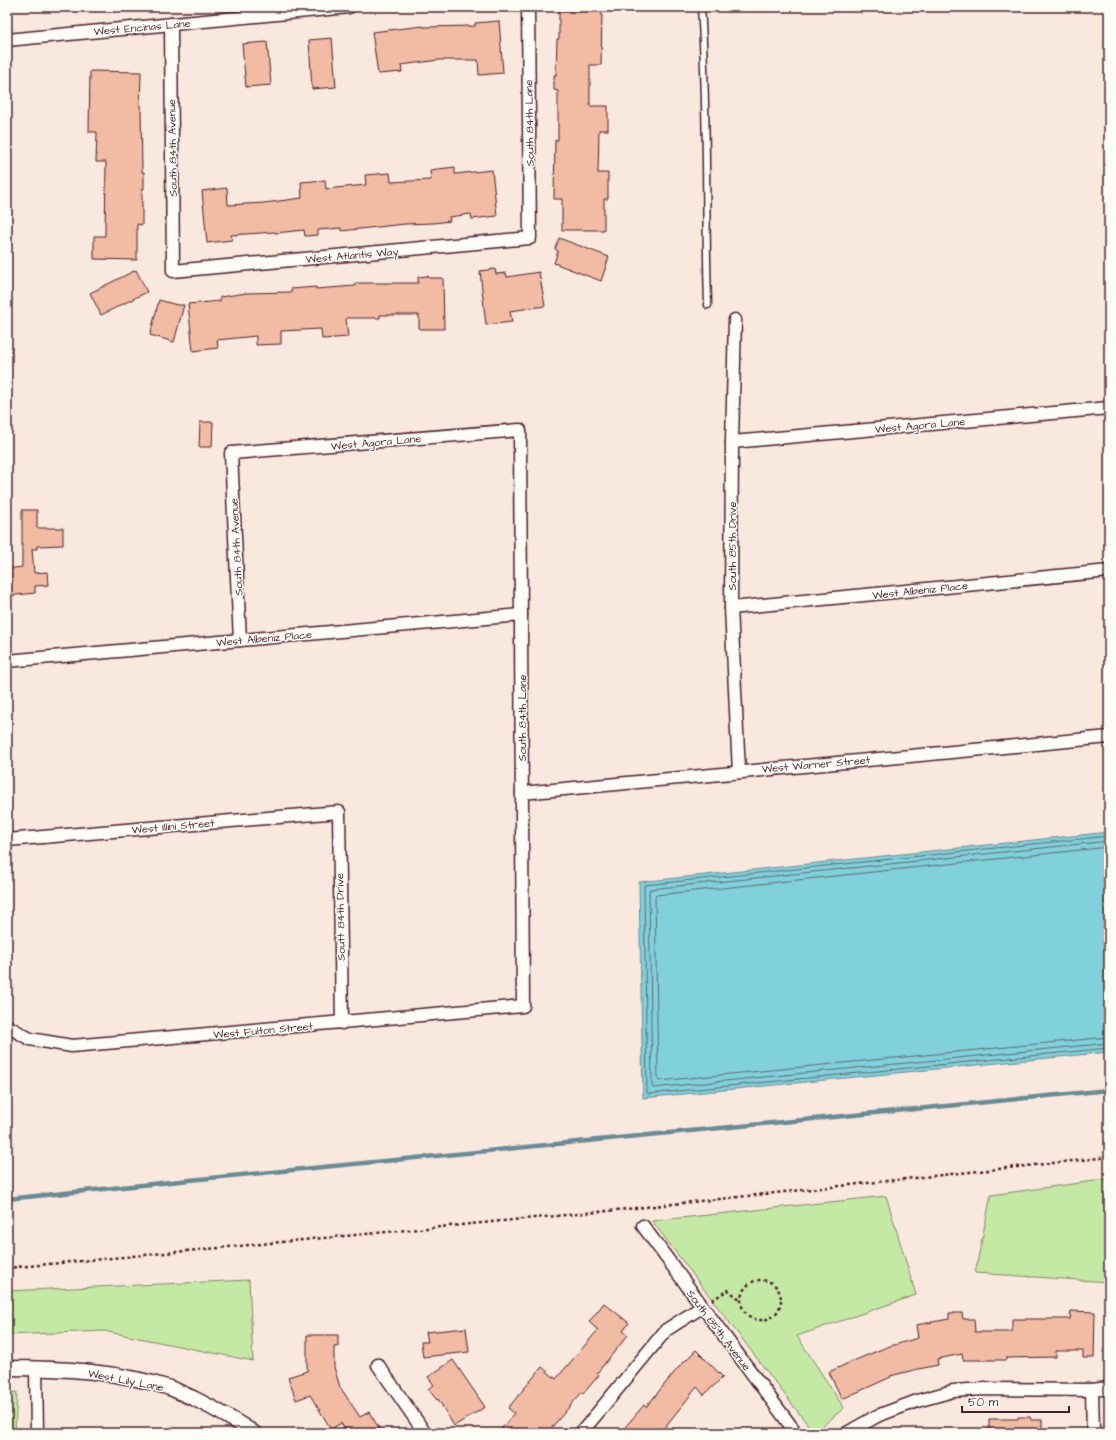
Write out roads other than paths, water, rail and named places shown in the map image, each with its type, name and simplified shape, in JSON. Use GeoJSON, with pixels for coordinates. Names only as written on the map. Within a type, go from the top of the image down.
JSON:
{"type":"FeatureCollection","features":[{"type":"Feature","properties":{"kind":"street","name":"West Encinas Lane"},"geometry":{"type":"LineString","coordinates":[[7,40],[349,7]]}},
{"type":"Feature","properties":{"kind":"street","name":"South 84th Lane"},"geometry":{"type":"LineString","coordinates":[[528,7],[530,238]]}},
{"type":"Feature","properties":{"kind":"street","name":"South 84th Avenue"},"geometry":{"type":"LineString","coordinates":[[171,24],[173,271]]}},
{"type":"Feature","properties":{"kind":"street","name":"West Atlantis Way"},"geometry":{"type":"LineString","coordinates":[[173,271],[530,238]]}},
{"type":"Feature","properties":{"kind":"street","name":"South 85th Drive"},"geometry":{"type":"LineString","coordinates":[[735,320],[732,442],[731,608],[739,772]]}},
{"type":"Feature","properties":{"kind":"street","name":"West Agora Lane"},"geometry":{"type":"LineString","coordinates":[[732,442],[1109,408]]}},
{"type":"Feature","properties":{"kind":"street","name":"South 84th Lane"},"geometry":{"type":"LineString","coordinates":[[520,430],[523,1006]]}},
{"type":"Feature","properties":{"kind":"street","name":"West Agora Lane"},"geometry":{"type":"LineString","coordinates":[[231,454],[520,430]]}},
{"type":"Feature","properties":{"kind":"street","name":"South 84th Avenue"},"geometry":{"type":"LineString","coordinates":[[231,454],[240,640]]}},
{"type":"Feature","properties":{"kind":"street","name":"West Albeniz Place"},"geometry":{"type":"LineString","coordinates":[[731,608],[1109,571]]}},
{"type":"Feature","properties":{"kind":"street","name":"West Albeniz Place"},"geometry":{"type":"LineString","coordinates":[[7,661],[521,615]]}},
{"type":"Feature","properties":{"kind":"street","name":"West Warner Street"},"geometry":{"type":"LineString","coordinates":[[522,793],[1109,736]]}},
{"type":"Feature","properties":{"kind":"street","name":"West Illini Street"},"geometry":{"type":"LineString","coordinates":[[7,840],[339,812]]}},
{"type":"Feature","properties":{"kind":"street","name":"Soutt 84th Drive"},"geometry":{"type":"LineString","coordinates":[[339,812],[342,1023]]}},
{"type":"Feature","properties":{"kind":"street","name":"West Fulton Street"},"geometry":{"type":"LineString","coordinates":[[7,1026],[30,1039],[72,1046],[523,1006]]}},
{"type":"Feature","properties":{"kind":"street","name":"South 85th Avenue"},"geometry":{"type":"LineString","coordinates":[[643,1226],[796,1433]]}},
{"type":"Feature","properties":{"kind":"street"},"geometry":{"type":"LineString","coordinates":[[581,1433],[666,1330],[702,1307]]}},
{"type":"Feature","properties":{"kind":"street"},"geometry":{"type":"LineString","coordinates":[[378,1365],[425,1433]]}},
{"type":"Feature","properties":{"kind":"street","name":"West Lily Lane"},"geometry":{"type":"LineString","coordinates":[[7,1368],[82,1371],[113,1375],[171,1388],[231,1417],[254,1433]]}},
{"type":"Feature","properties":{"kind":"street"},"geometry":{"type":"LineString","coordinates":[[36,1368],[37,1433]]}},
{"type":"Feature","properties":{"kind":"street"},"geometry":{"type":"LineString","coordinates":[[847,1433],[877,1416],[917,1401],[952,1391],[984,1389],[1092,1390],[1109,1388]]}},
{"type":"Feature","properties":{"kind":"street"},"geometry":{"type":"LineString","coordinates":[[1092,1390],[1092,1433]]}},
{"type":"Feature","properties":{"kind":"lane"},"geometry":{"type":"LineString","coordinates":[[701,7],[705,58],[708,305]]}},
{"type":"Feature","properties":{"kind":"water"},"geometry":{"type":"Polygon","coordinates":[[[1109,832],[1109,1052],[643,1098],[639,882],[1109,832]]]}},
{"type":"Feature","properties":{"kind":"waterway"},"geometry":{"type":"LineString","coordinates":[[7,1199],[1109,1090]]}}]}
